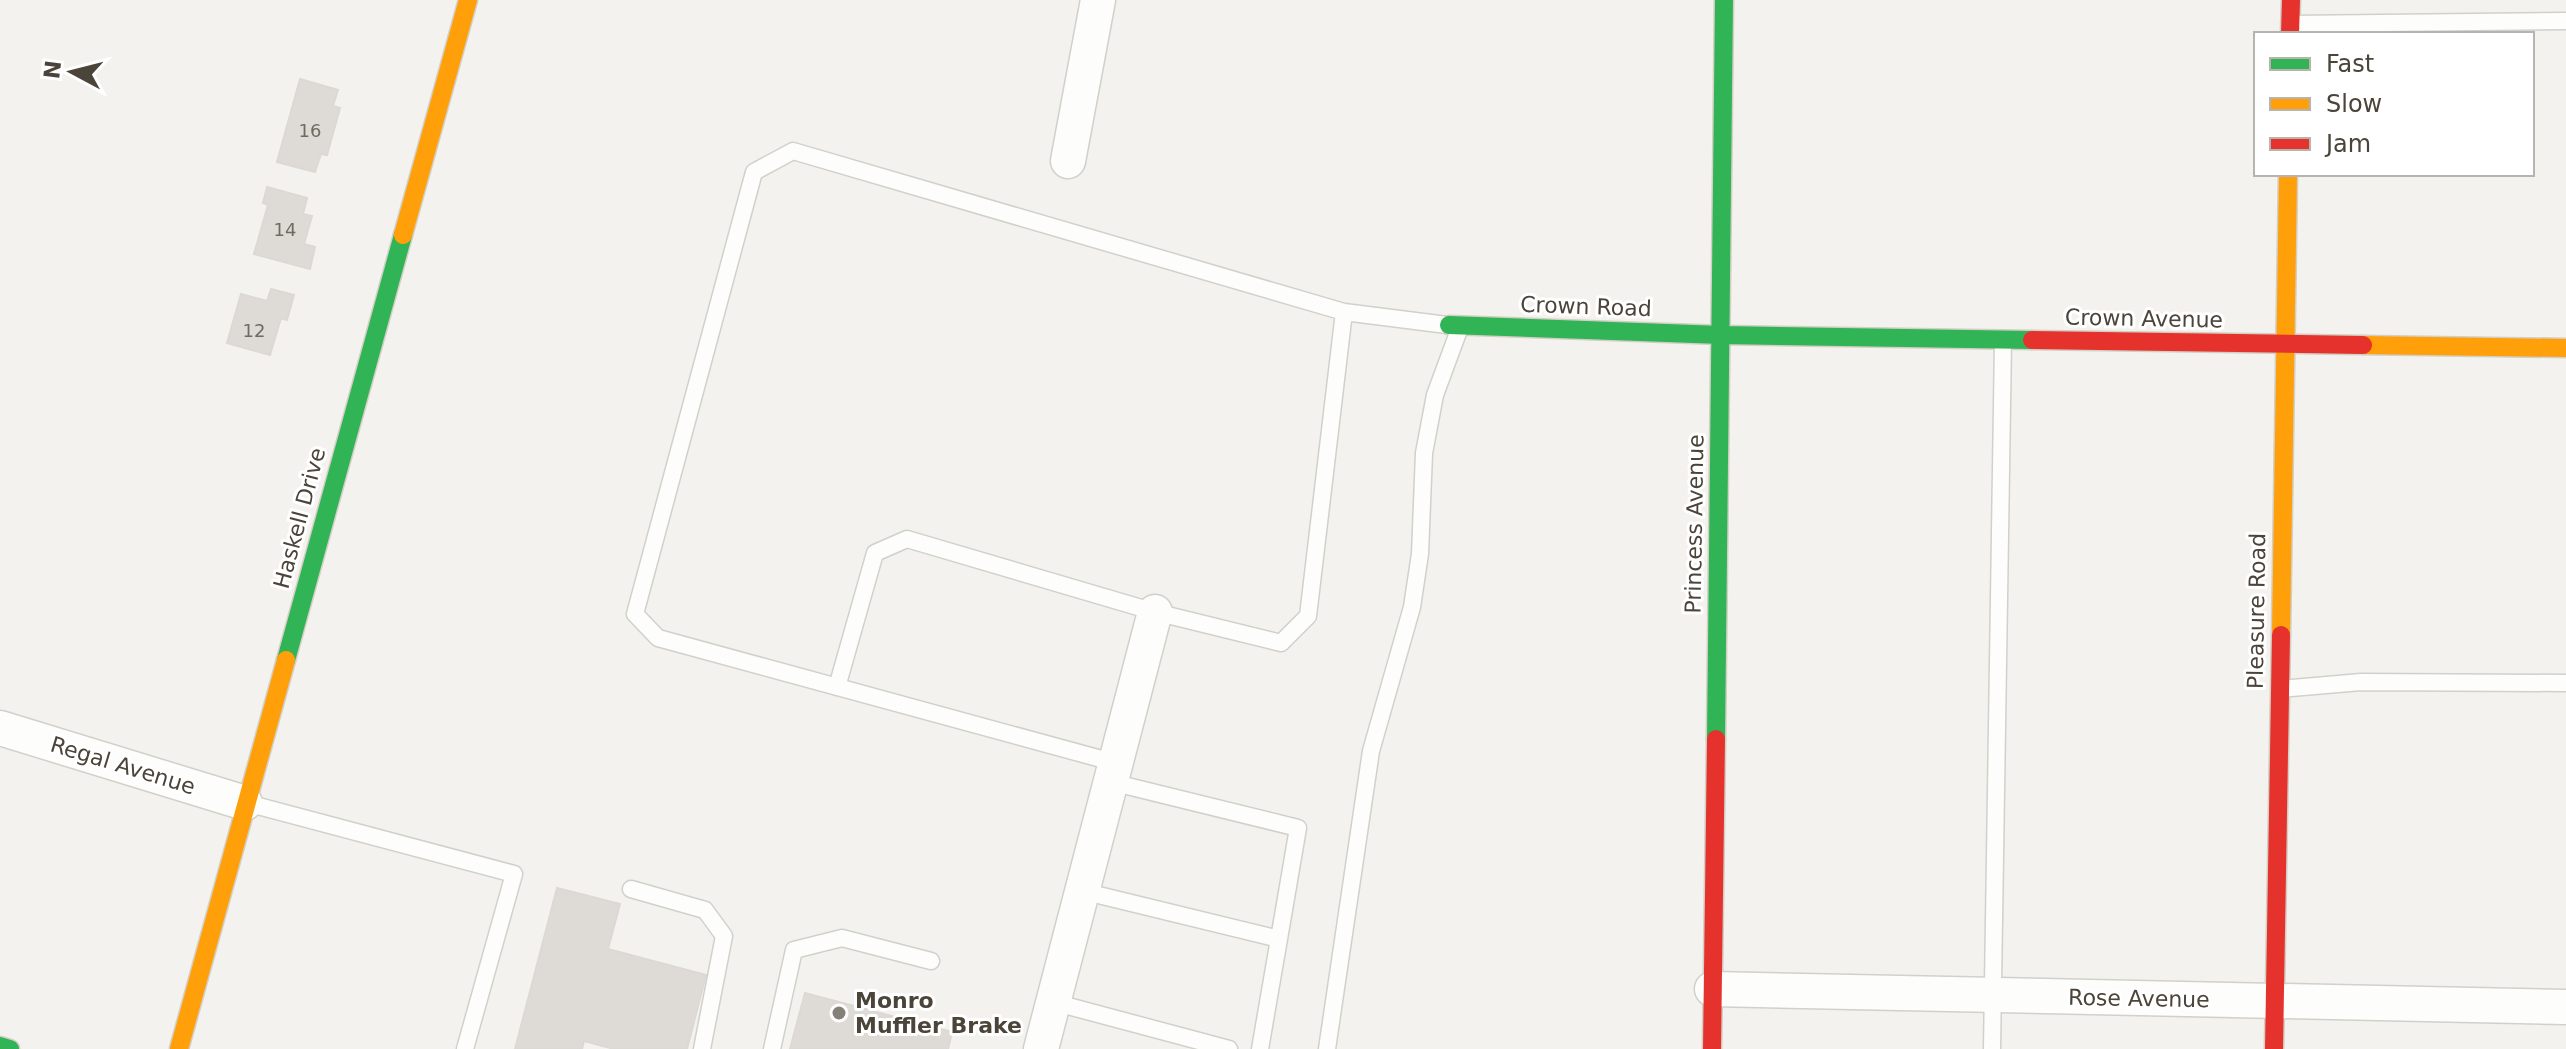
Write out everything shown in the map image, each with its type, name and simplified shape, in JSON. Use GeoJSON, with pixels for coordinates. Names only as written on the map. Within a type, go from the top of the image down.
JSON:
{"type":"FeatureCollection","features":[{"type":"Feature","properties":{"kind":"main road","name":"Haskell Drive"},"geometry":{"type":"LineString","coordinates":[[179,1049],[468,0]]}},
{"type":"Feature","properties":{"kind":"main road","name":"Princess Avenue"},"geometry":{"type":"LineString","coordinates":[[1712,1049],[1724,0]]}},
{"type":"Feature","properties":{"kind":"main road"},"geometry":{"type":"LineString","coordinates":[[2290,29],[2291,0]]}},
{"type":"Feature","properties":{"kind":"main road","name":"Pleasure Road"},"geometry":{"type":"LineString","coordinates":[[2274,1049],[2288,176]]}},
{"type":"Feature","properties":{"kind":"main road","name":"Crown Road"},"geometry":{"type":"LineString","coordinates":[[1455,325],[1721,335]]}},
{"type":"Feature","properties":{"kind":"main road","name":"Crown Avenue"},"geometry":{"type":"LineString","coordinates":[[1721,335],[2566,348]]}},
{"type":"Feature","properties":{"kind":"main road"},"geometry":{"type":"LineString","coordinates":[[0,1046],[10,1049]]}},
{"type":"Feature","properties":{"kind":"street"},"geometry":{"type":"LineString","coordinates":[[1068,161],[1098,0]]}},
{"type":"Feature","properties":{"kind":"street"},"geometry":{"type":"LineString","coordinates":[[1041,1049],[1155,612]]}},
{"type":"Feature","properties":{"kind":"street","name":"Regal Avenue"},"geometry":{"type":"LineString","coordinates":[[0,728],[245,803]]}},
{"type":"Feature","properties":{"kind":"street","name":"Rose Avenue"},"geometry":{"type":"LineString","coordinates":[[1712,989],[2566,1007]]}},
{"type":"Feature","properties":{"kind":"lane"},"geometry":{"type":"LineString","coordinates":[[2290,29],[2566,21]]}},
{"type":"Feature","properties":{"kind":"lane"},"geometry":{"type":"LineString","coordinates":[[1260,1049],[1298,828],[837,687],[658,638],[635,614],[754,172],[793,151],[1344,312],[1455,325],[1435,395],[1424,453],[1420,554],[1412,607],[1371,751],[1327,1049]]}},
{"type":"Feature","properties":{"kind":"lane"},"geometry":{"type":"LineString","coordinates":[[837,687],[875,553],[907,539],[1155,612],[1281,643],[1308,616],[1344,312]]}},
{"type":"Feature","properties":{"kind":"lane"},"geometry":{"type":"LineString","coordinates":[[1992,1049],[2003,340]]}},
{"type":"Feature","properties":{"kind":"lane"},"geometry":{"type":"LineString","coordinates":[[2278,689],[2361,682],[2566,683]]}},
{"type":"Feature","properties":{"kind":"lane"},"geometry":{"type":"LineString","coordinates":[[245,803],[514,874],[465,1049]]}},
{"type":"Feature","properties":{"kind":"lane"},"geometry":{"type":"LineString","coordinates":[[631,889],[705,910],[724,936],[702,1049]]}},
{"type":"Feature","properties":{"kind":"lane"},"geometry":{"type":"LineString","coordinates":[[1082,891],[1279,939]]}},
{"type":"Feature","properties":{"kind":"lane"},"geometry":{"type":"LineString","coordinates":[[772,1049],[794,950],[842,938],[931,961]]}},
{"type":"Feature","properties":{"kind":"lane"},"geometry":{"type":"LineString","coordinates":[[1053,1002],[1229,1049]]}},
{"type":"Feature","properties":{"kind":"building"},"geometry":{"type":"Polygon","coordinates":[[[300,79],[338,90],[333,106],[340,108],[327,155],[321,154],[315,172],[277,162],[300,79]]]}},
{"type":"Feature","properties":{"kind":"building"},"geometry":{"type":"Polygon","coordinates":[[[267,187],[307,198],[303,214],[312,216],[304,244],[315,247],[310,269],[254,254],[268,205],[263,203],[267,187]]]}},
{"type":"Feature","properties":{"kind":"building"},"geometry":{"type":"Polygon","coordinates":[[[271,289],[294,295],[287,320],[281,318],[270,355],[227,343],[241,294],[267,301],[271,289]]]}},
{"type":"Feature","properties":{"kind":"building"},"geometry":{"type":"Polygon","coordinates":[[[557,888],[620,904],[608,949],[706,975],[687,1049],[614,1049],[584,1041],[582,1049],[515,1049],[557,888]]]}},
{"type":"Feature","properties":{"kind":"building","name":"Monro Muffler Brake"},"geometry":{"type":"Polygon","coordinates":[[[805,993],[952,1032],[948,1049],[790,1049],[805,993]]]}},
{"type":"Feature","properties":{"kind":"traffic: fast"},"geometry":{"type":"LineString","coordinates":[[1716,739],[1724,0]]}},
{"type":"Feature","properties":{"kind":"traffic: fast"},"geometry":{"type":"LineString","coordinates":[[286,660],[403,235]]}},
{"type":"Feature","properties":{"kind":"traffic: fast"},"geometry":{"type":"LineString","coordinates":[[1449,325],[1721,335],[2032,340]]}},
{"type":"Feature","properties":{"kind":"traffic: fast"},"geometry":{"type":"LineString","coordinates":[[0,1046],[10,1049]]}},
{"type":"Feature","properties":{"kind":"traffic: slow"},"geometry":{"type":"LineString","coordinates":[[403,235],[468,0]]}},
{"type":"Feature","properties":{"kind":"traffic: slow"},"geometry":{"type":"LineString","coordinates":[[2281,635],[2288,176]]}},
{"type":"Feature","properties":{"kind":"traffic: slow"},"geometry":{"type":"LineString","coordinates":[[2363,345],[2566,348]]}},
{"type":"Feature","properties":{"kind":"traffic: slow"},"geometry":{"type":"LineString","coordinates":[[179,1049],[286,660]]}},
{"type":"Feature","properties":{"kind":"traffic: jam"},"geometry":{"type":"LineString","coordinates":[[2290,32],[2291,0]]}},
{"type":"Feature","properties":{"kind":"traffic: jam"},"geometry":{"type":"LineString","coordinates":[[2032,340],[2363,345]]}},
{"type":"Feature","properties":{"kind":"traffic: jam"},"geometry":{"type":"LineString","coordinates":[[2274,1049],[2281,635]]}},
{"type":"Feature","properties":{"kind":"traffic: jam"},"geometry":{"type":"LineString","coordinates":[[1712,1049],[1716,739]]}},
{"type":"Feature","properties":{"kind":"place","name":"Monro Muffler Brake"},"geometry":{"type":"Point","coordinates":[839,1013]}}]}
